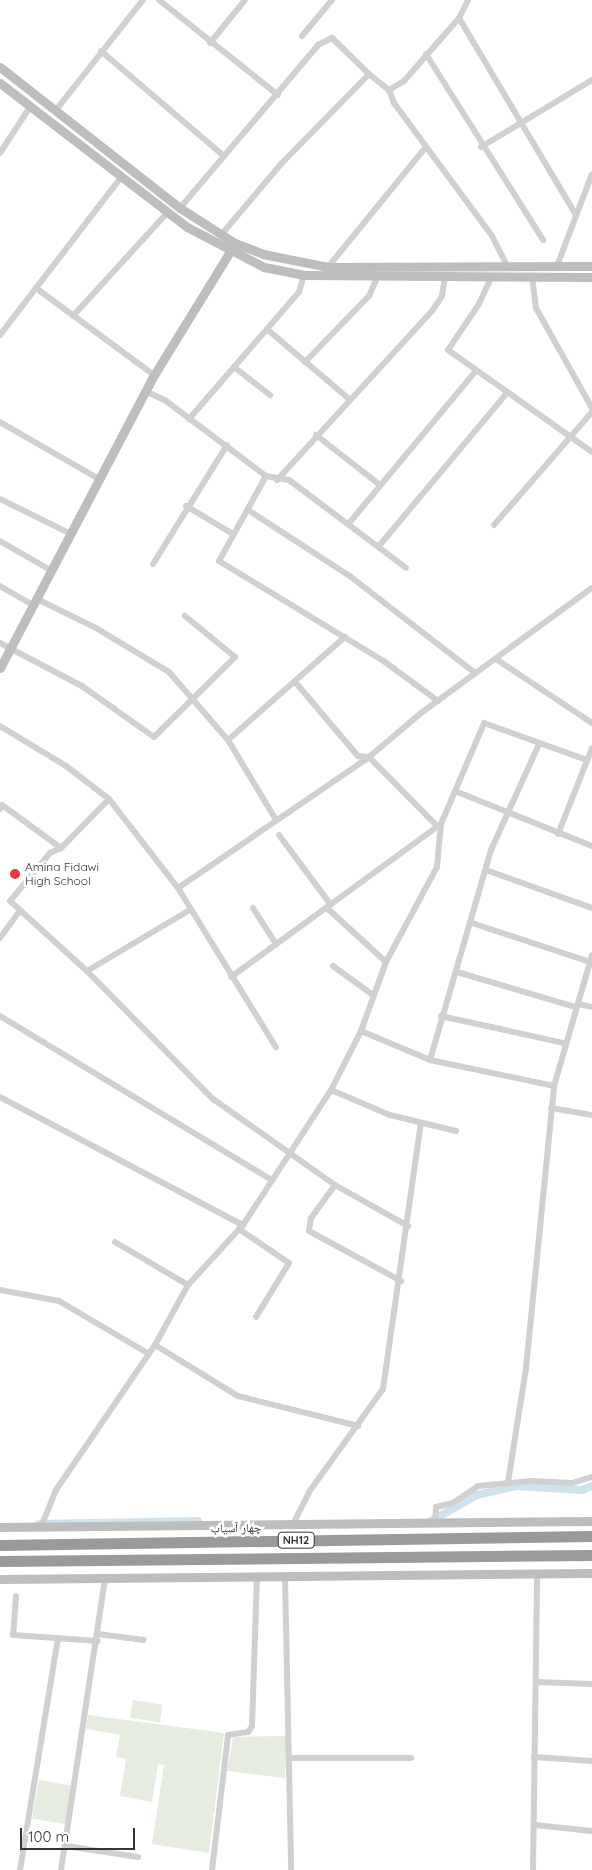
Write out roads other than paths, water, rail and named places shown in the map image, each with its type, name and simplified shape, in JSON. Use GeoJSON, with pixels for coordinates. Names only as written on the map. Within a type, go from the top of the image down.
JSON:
{"type":"FeatureCollection","features":[{"type":"Feature","properties":{"kind":"highway","name":"چهار آسیاب"},"geometry":{"type":"LineString","coordinates":[[0,1545],[592,1536]]}},
{"type":"Feature","properties":{"kind":"highway"},"geometry":{"type":"LineString","coordinates":[[536,1556],[537,1537]]}},
{"type":"Feature","properties":{"kind":"highway","name":"NH12"},"geometry":{"type":"LineString","coordinates":[[0,1561],[592,1555]]}},
{"type":"Feature","properties":{"kind":"street"},"geometry":{"type":"LineString","coordinates":[[56,110],[143,0]]}},
{"type":"Feature","properties":{"kind":"street"},"geometry":{"type":"LineString","coordinates":[[159,0],[210,43],[278,95]]}},
{"type":"Feature","properties":{"kind":"street"},"geometry":{"type":"LineString","coordinates":[[210,43],[245,0]]}},
{"type":"Feature","properties":{"kind":"street"},"geometry":{"type":"LineString","coordinates":[[302,36],[332,0]]}},
{"type":"Feature","properties":{"kind":"street"},"geometry":{"type":"LineString","coordinates":[[389,90],[404,81],[459,18],[468,0]]}},
{"type":"Feature","properties":{"kind":"street"},"geometry":{"type":"LineString","coordinates":[[459,18],[576,215]]}},
{"type":"Feature","properties":{"kind":"street"},"geometry":{"type":"LineString","coordinates":[[180,208],[278,95],[318,45],[332,38],[369,74],[389,90],[426,147],[492,236],[506,264]]}},
{"type":"Feature","properties":{"kind":"street"},"geometry":{"type":"LineString","coordinates":[[101,51],[224,156]]}},
{"type":"Feature","properties":{"kind":"street"},"geometry":{"type":"LineString","coordinates":[[426,54],[481,148],[543,240]]}},
{"type":"Feature","properties":{"kind":"street"},"geometry":{"type":"LineString","coordinates":[[0,67],[180,208],[235,243],[328,267],[506,264],[592,266]]}},
{"type":"Feature","properties":{"kind":"street"},"geometry":{"type":"LineString","coordinates":[[221,235],[281,164],[369,74]]}},
{"type":"Feature","properties":{"kind":"street"},"geometry":{"type":"LineString","coordinates":[[481,148],[522,126],[592,80]]}},
{"type":"Feature","properties":{"kind":"street"},"geometry":{"type":"LineString","coordinates":[[0,83],[168,212],[230,253],[264,267],[304,274],[592,277]]}},
{"type":"Feature","properties":{"kind":"street"},"geometry":{"type":"LineString","coordinates":[[0,153],[30,107]]}},
{"type":"Feature","properties":{"kind":"street"},"geometry":{"type":"LineString","coordinates":[[328,267],[426,147]]}},
{"type":"Feature","properties":{"kind":"street"},"geometry":{"type":"LineString","coordinates":[[557,266],[592,174]]}},
{"type":"Feature","properties":{"kind":"street"},"geometry":{"type":"LineString","coordinates":[[0,336],[122,176]]}},
{"type":"Feature","properties":{"kind":"street"},"geometry":{"type":"LineString","coordinates":[[73,316],[168,212]]}},
{"type":"Feature","properties":{"kind":"street"},"geometry":{"type":"LineString","coordinates":[[0,668],[101,480],[145,391],[235,243]]}},
{"type":"Feature","properties":{"kind":"street"},"geometry":{"type":"LineString","coordinates":[[189,419],[299,292],[304,274]]}},
{"type":"Feature","properties":{"kind":"street"},"geometry":{"type":"LineString","coordinates":[[305,362],[369,296],[378,276]]}},
{"type":"Feature","properties":{"kind":"street"},"geometry":{"type":"LineString","coordinates":[[277,480],[348,398],[432,311],[442,296],[445,276]]}},
{"type":"Feature","properties":{"kind":"street"},"geometry":{"type":"LineString","coordinates":[[492,276],[448,350],[506,393],[592,452]]}},
{"type":"Feature","properties":{"kind":"street"},"geometry":{"type":"LineString","coordinates":[[532,276],[536,308],[592,408]]}},
{"type":"Feature","properties":{"kind":"street"},"geometry":{"type":"LineString","coordinates":[[36,288],[154,375]]}},
{"type":"Feature","properties":{"kind":"street"},"geometry":{"type":"LineString","coordinates":[[268,330],[348,398]]}},
{"type":"Feature","properties":{"kind":"street"},"geometry":{"type":"LineString","coordinates":[[234,367],[270,396]]}},
{"type":"Feature","properties":{"kind":"street"},"geometry":{"type":"LineString","coordinates":[[350,522],[476,371]]}},
{"type":"Feature","properties":{"kind":"street"},"geometry":{"type":"LineString","coordinates":[[145,391],[227,445],[266,476],[277,480],[289,480],[350,522],[406,568]]}},
{"type":"Feature","properties":{"kind":"street"},"geometry":{"type":"LineString","coordinates":[[379,546],[506,393]]}},
{"type":"Feature","properties":{"kind":"street"},"geometry":{"type":"LineString","coordinates":[[494,525],[592,412]]}},
{"type":"Feature","properties":{"kind":"street"},"geometry":{"type":"LineString","coordinates":[[0,422],[101,480]]}},
{"type":"Feature","properties":{"kind":"street"},"geometry":{"type":"LineString","coordinates":[[316,435],[380,485]]}},
{"type":"Feature","properties":{"kind":"street"},"geometry":{"type":"LineString","coordinates":[[153,564],[186,506],[227,445]]}},
{"type":"Feature","properties":{"kind":"street"},"geometry":{"type":"LineString","coordinates":[[266,476],[219,561],[345,637],[438,701]]}},
{"type":"Feature","properties":{"kind":"street"},"geometry":{"type":"LineString","coordinates":[[0,499],[72,534]]}},
{"type":"Feature","properties":{"kind":"street"},"geometry":{"type":"LineString","coordinates":[[186,506],[233,534]]}},
{"type":"Feature","properties":{"kind":"street"},"geometry":{"type":"LineString","coordinates":[[248,510],[351,577],[475,673]]}},
{"type":"Feature","properties":{"kind":"street"},"geometry":{"type":"LineString","coordinates":[[0,541],[52,571]]}},
{"type":"Feature","properties":{"kind":"street"},"geometry":{"type":"LineString","coordinates":[[0,586],[139,653],[169,672],[228,740],[276,820]]}},
{"type":"Feature","properties":{"kind":"street"},"geometry":{"type":"LineString","coordinates":[[178,888],[369,757],[438,701],[592,588]]}},
{"type":"Feature","properties":{"kind":"street"},"geometry":{"type":"LineString","coordinates":[[0,643],[9,650],[82,686],[154,737],[235,657],[185,616]]}},
{"type":"Feature","properties":{"kind":"street"},"geometry":{"type":"LineString","coordinates":[[228,740],[296,683],[345,637]]}},
{"type":"Feature","properties":{"kind":"street"},"geometry":{"type":"LineString","coordinates":[[496,659],[591,721]]}},
{"type":"Feature","properties":{"kind":"street"},"geometry":{"type":"LineString","coordinates":[[296,683],[358,756],[369,757],[438,825]]}},
{"type":"Feature","properties":{"kind":"street"},"geometry":{"type":"LineString","coordinates":[[41,1527],[93,1430],[155,1345],[188,1285],[241,1227],[272,1180],[292,1156],[331,1090],[361,1031],[386,962],[437,867],[438,825],[455,791],[484,723],[587,760]]}},
{"type":"Feature","properties":{"kind":"street"},"geometry":{"type":"LineString","coordinates":[[0,726],[46,752],[109,799],[178,888],[188,911],[276,1047]]}},
{"type":"Feature","properties":{"kind":"street"},"geometry":{"type":"LineString","coordinates":[[430,1060],[441,1016],[457,972],[486,870],[505,814],[539,744]]}},
{"type":"Feature","properties":{"kind":"street"},"geometry":{"type":"LineString","coordinates":[[558,834],[592,748]]}},
{"type":"Feature","properties":{"kind":"street"},"geometry":{"type":"LineString","coordinates":[[455,791],[505,814],[592,846]]}},
{"type":"Feature","properties":{"kind":"street"},"geometry":{"type":"LineString","coordinates":[[109,799],[61,848],[50,853],[10,902],[87,971],[213,1100],[335,1185],[408,1226]]}},
{"type":"Feature","properties":{"kind":"street"},"geometry":{"type":"LineString","coordinates":[[0,809],[2,805],[61,848]]}},
{"type":"Feature","properties":{"kind":"street"},"geometry":{"type":"LineString","coordinates":[[231,976],[329,907],[438,825]]}},
{"type":"Feature","properties":{"kind":"street"},"geometry":{"type":"LineString","coordinates":[[279,835],[329,907],[386,962]]}},
{"type":"Feature","properties":{"kind":"street"},"geometry":{"type":"LineString","coordinates":[[486,870],[592,908]]}},
{"type":"Feature","properties":{"kind":"street"},"geometry":{"type":"LineString","coordinates":[[253,908],[276,944]]}},
{"type":"Feature","properties":{"kind":"street"},"geometry":{"type":"LineString","coordinates":[[0,938],[20,910]]}},
{"type":"Feature","properties":{"kind":"street"},"geometry":{"type":"LineString","coordinates":[[87,971],[188,911]]}},
{"type":"Feature","properties":{"kind":"street"},"geometry":{"type":"LineString","coordinates":[[472,924],[590,962]]}},
{"type":"Feature","properties":{"kind":"street"},"geometry":{"type":"LineString","coordinates":[[508,1482],[526,1368],[554,1086],[564,1043],[592,955]]}},
{"type":"Feature","properties":{"kind":"street"},"geometry":{"type":"LineString","coordinates":[[333,966],[373,995]]}},
{"type":"Feature","properties":{"kind":"street"},"geometry":{"type":"LineString","coordinates":[[457,972],[577,1006],[592,1007]]}},
{"type":"Feature","properties":{"kind":"street"},"geometry":{"type":"LineString","coordinates":[[0,1016],[272,1180]]}},
{"type":"Feature","properties":{"kind":"street"},"geometry":{"type":"LineString","coordinates":[[441,1016],[564,1043]]}},
{"type":"Feature","properties":{"kind":"street"},"geometry":{"type":"LineString","coordinates":[[361,1031],[430,1060],[554,1086]]}},
{"type":"Feature","properties":{"kind":"street"},"geometry":{"type":"LineString","coordinates":[[331,1090],[421,1123],[456,1131]]}},
{"type":"Feature","properties":{"kind":"street"},"geometry":{"type":"LineString","coordinates":[[0,1097],[241,1227],[289,1263],[256,1318]]}},
{"type":"Feature","properties":{"kind":"street"},"geometry":{"type":"LineString","coordinates":[[551,1108],[592,1116]]}},
{"type":"Feature","properties":{"kind":"street"},"geometry":{"type":"LineString","coordinates":[[293,1522],[309,1492],[383,1389],[401,1281],[421,1123]]}},
{"type":"Feature","properties":{"kind":"street"},"geometry":{"type":"LineString","coordinates":[[335,1185],[311,1218],[309,1231],[401,1281]]}},
{"type":"Feature","properties":{"kind":"street"},"geometry":{"type":"LineString","coordinates":[[115,1242],[188,1285]]}},
{"type":"Feature","properties":{"kind":"street"},"geometry":{"type":"LineString","coordinates":[[0,1290],[59,1301],[149,1354]]}},
{"type":"Feature","properties":{"kind":"street"},"geometry":{"type":"LineString","coordinates":[[155,1345],[238,1396],[358,1426]]}},
{"type":"Feature","properties":{"kind":"street"},"geometry":{"type":"LineString","coordinates":[[435,1523],[436,1507],[453,1503],[478,1486],[508,1482],[572,1483],[592,1477]]}},
{"type":"Feature","properties":{"kind":"street"},"geometry":{"type":"LineString","coordinates":[[0,1527],[293,1522],[592,1521]]}},
{"type":"Feature","properties":{"kind":"street"},"geometry":{"type":"LineString","coordinates":[[0,1579],[592,1573]]}},
{"type":"Feature","properties":{"kind":"street"},"geometry":{"type":"LineString","coordinates":[[533,1870],[537,1574]]}},
{"type":"Feature","properties":{"kind":"street"},"geometry":{"type":"LineString","coordinates":[[212,1870],[228,1734],[248,1732],[252,1726],[257,1576]]}},
{"type":"Feature","properties":{"kind":"street"},"geometry":{"type":"LineString","coordinates":[[285,1576],[291,1758],[291,1870]]}},
{"type":"Feature","properties":{"kind":"street"},"geometry":{"type":"LineString","coordinates":[[61,1870],[98,1637],[105,1578]]}},
{"type":"Feature","properties":{"kind":"street"},"geometry":{"type":"LineString","coordinates":[[16,1596],[13,1635],[58,1639],[98,1637],[144,1640]]}},
{"type":"Feature","properties":{"kind":"street"},"geometry":{"type":"LineString","coordinates":[[20,1870],[58,1639]]}},
{"type":"Feature","properties":{"kind":"street"},"geometry":{"type":"LineString","coordinates":[[536,1682],[592,1684]]}},
{"type":"Feature","properties":{"kind":"street"},"geometry":{"type":"LineString","coordinates":[[534,1757],[592,1761]]}},
{"type":"Feature","properties":{"kind":"street"},"geometry":{"type":"LineString","coordinates":[[291,1758],[411,1758]]}},
{"type":"Feature","properties":{"kind":"street"},"geometry":{"type":"LineString","coordinates":[[535,1825],[592,1831]]}},
{"type":"Feature","properties":{"kind":"street"},"geometry":{"type":"LineString","coordinates":[[66,1846],[138,1857]]}},
{"type":"Feature","properties":{"kind":"waterway"},"geometry":{"type":"LineString","coordinates":[[431,1521],[477,1495],[516,1486],[582,1490],[592,1486]]}},
{"type":"Feature","properties":{"kind":"waterway"},"geometry":{"type":"LineString","coordinates":[[39,1524],[198,1521]]}},
{"type":"Feature","properties":{"kind":"place","name":"Amina Fidawi High School"},"geometry":{"type":"Point","coordinates":[15,874]}}]}
